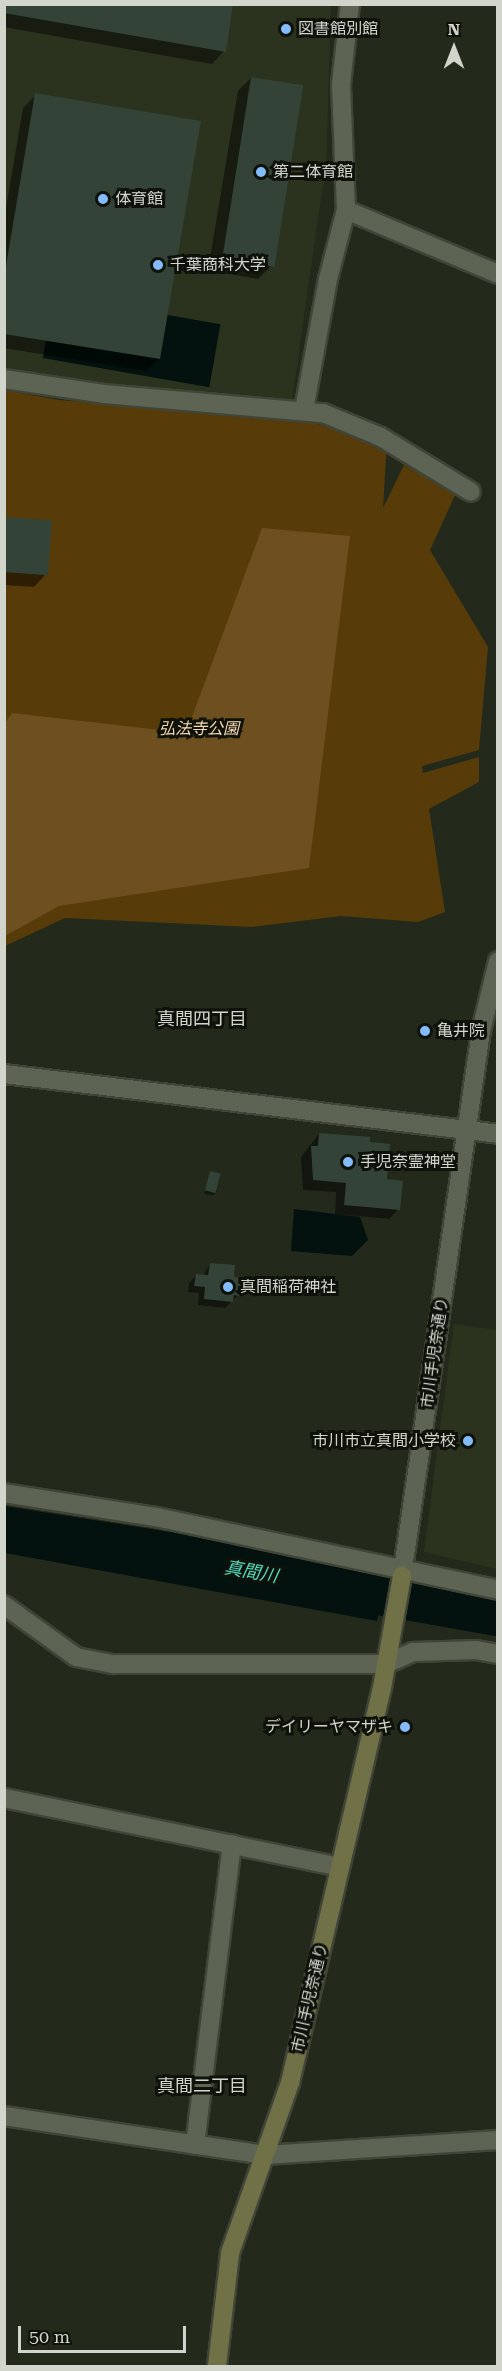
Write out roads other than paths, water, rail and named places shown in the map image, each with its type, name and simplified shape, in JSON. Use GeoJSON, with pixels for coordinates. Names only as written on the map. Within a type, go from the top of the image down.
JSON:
{"type":"FeatureCollection","features":[{"type":"Feature","properties":{"kind":"street"},"geometry":{"type":"LineString","coordinates":[[304,410],[328,279],[346,210],[341,84],[350,4]]}},
{"type":"Feature","properties":{"kind":"street"},"geometry":{"type":"LineString","coordinates":[[346,210],[498,274]]}},
{"type":"Feature","properties":{"kind":"street"},"geometry":{"type":"LineString","coordinates":[[4,379],[104,394],[323,413],[381,437],[471,492]]}},
{"type":"Feature","properties":{"kind":"street","name":"市川手児奈通り"},"geometry":{"type":"LineString","coordinates":[[217,2367],[230,2253],[290,2082],[394,1625],[481,1031],[498,961]]}},
{"type":"Feature","properties":{"kind":"street"},"geometry":{"type":"LineString","coordinates":[[4,1074],[498,1134]]}},
{"type":"Feature","properties":{"kind":"street"},"geometry":{"type":"LineString","coordinates":[[4,1493],[156,1517],[403,1573],[498,1590]]}},
{"type":"Feature","properties":{"kind":"street"},"geometry":{"type":"LineString","coordinates":[[4,1605],[76,1657],[113,1664],[386,1664],[414,1652],[476,1650],[498,1654]]}},
{"type":"Feature","properties":{"kind":"street"},"geometry":{"type":"LineString","coordinates":[[4,1798],[340,1867]]}},
{"type":"Feature","properties":{"kind":"street"},"geometry":{"type":"LineString","coordinates":[[195,2145],[232,1844]]}},
{"type":"Feature","properties":{"kind":"street"},"geometry":{"type":"LineString","coordinates":[[4,2116],[266,2155],[498,2140]]}},
{"type":"Feature","properties":{"kind":"water"},"geometry":{"type":"Polygon","coordinates":[[[54,295],[220,324],[209,387],[43,358],[54,295]]]}},
{"type":"Feature","properties":{"kind":"water"},"geometry":{"type":"Polygon","coordinates":[[[294,1209],[360,1217],[368,1240],[352,1256],[291,1251],[294,1209]]]}},
{"type":"Feature","properties":{"kind":"water"},"geometry":{"type":"Polygon","coordinates":[[[4,1506],[388,1566],[377,1621],[5,1553],[4,1506]]]}},
{"type":"Feature","properties":{"kind":"waterway","name":"真間川"},"geometry":{"type":"LineString","coordinates":[[327,1586],[498,1616]]}},
{"type":"Feature","properties":{"kind":"place","name":"図書館別館"},"geometry":{"type":"Point","coordinates":[286,29]}},
{"type":"Feature","properties":{"kind":"place","name":"第二体育館"},"geometry":{"type":"Point","coordinates":[261,172]}},
{"type":"Feature","properties":{"kind":"place","name":"体育館"},"geometry":{"type":"Point","coordinates":[103,199]}},
{"type":"Feature","properties":{"kind":"place","name":"千葉商科大学"},"geometry":{"type":"Point","coordinates":[158,265]}},
{"type":"Feature","properties":{"kind":"place","name":"亀井院"},"geometry":{"type":"Point","coordinates":[425,1031]}},
{"type":"Feature","properties":{"kind":"place","name":"手児奈霊神堂"},"geometry":{"type":"Point","coordinates":[348,1162]}},
{"type":"Feature","properties":{"kind":"place","name":"真間稲荷神社"},"geometry":{"type":"Point","coordinates":[228,1287]}},
{"type":"Feature","properties":{"kind":"place","name":"市川市立真間小学校"},"geometry":{"type":"Point","coordinates":[468,1441]}},
{"type":"Feature","properties":{"kind":"place","name":"デイリーヤマザキ"},"geometry":{"type":"Point","coordinates":[405,1727]}},
{"type":"Feature","properties":{"kind":"district","name":"真間四丁目"},"geometry":{"type":"Point","coordinates":[202,1019]}},
{"type":"Feature","properties":{"kind":"district","name":"真間二丁目"},"geometry":{"type":"Point","coordinates":[202,2086]}},
{"type":"Feature","properties":{"kind":"park label","name":"弘法寺公園"},"geometry":{"type":"Point","coordinates":[199,729]}}]}
